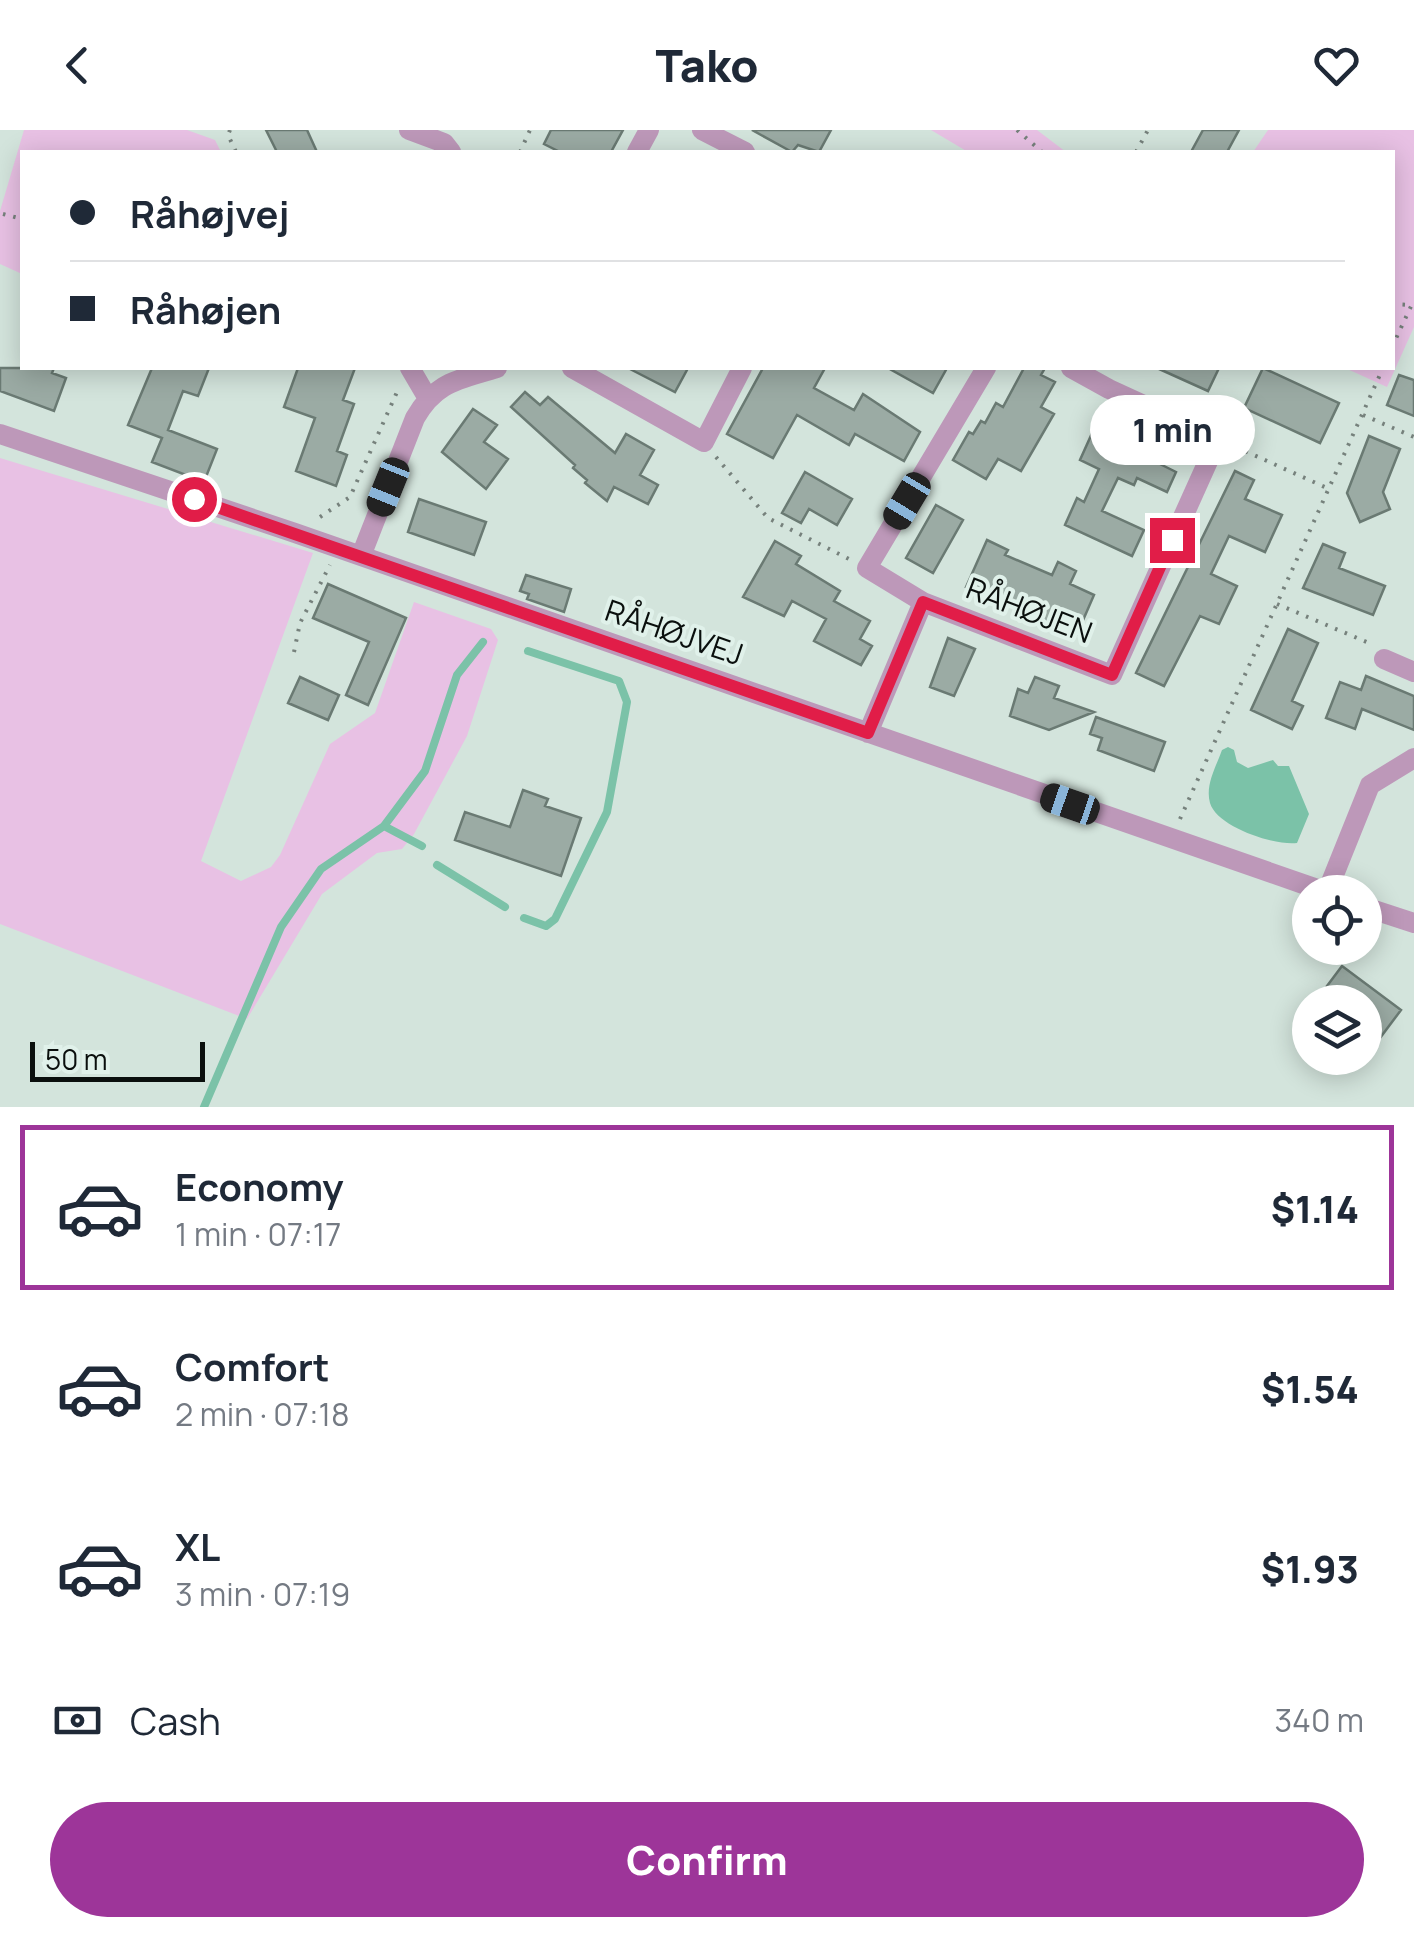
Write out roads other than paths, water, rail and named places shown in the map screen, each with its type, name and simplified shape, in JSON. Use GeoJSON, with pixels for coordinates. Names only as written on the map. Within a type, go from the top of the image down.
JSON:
{"type":"FeatureCollection","features":[{"type":"Feature","properties":{"kind":"street"},"geometry":{"type":"LineString","coordinates":[[409,130],[444,142],[450,150]]}},
{"type":"Feature","properties":{"kind":"street"},"geometry":{"type":"LineString","coordinates":[[702,130],[741,150]]}},
{"type":"Feature","properties":{"kind":"street"},"geometry":{"type":"LineString","coordinates":[[411,370],[427,397]]}},
{"type":"Feature","properties":{"kind":"street"},"geometry":{"type":"LineString","coordinates":[[351,553],[427,397],[440,387],[491,370]]}},
{"type":"Feature","properties":{"kind":"street"},"geometry":{"type":"LineString","coordinates":[[576,370],[704,442],[741,370]]}},
{"type":"Feature","properties":{"kind":"street","name":"RÅHØJEN"},"geometry":{"type":"LineString","coordinates":[[985,370],[868,568],[923,602],[1112,675],[1218,439],[1109,390],[1074,370]]}},
{"type":"Feature","properties":{"kind":"street","name":"RÅHØJVEJ"},"geometry":{"type":"LineString","coordinates":[[0,434],[1292,880]]}},
{"type":"Feature","properties":{"kind":"street","name":"RÅHØJEN"},"geometry":{"type":"LineString","coordinates":[[868,733],[923,602]]}},
{"type":"Feature","properties":{"kind":"street"},"geometry":{"type":"LineString","coordinates":[[1384,659],[1414,672]]}},
{"type":"Feature","properties":{"kind":"street"},"geometry":{"type":"LineString","coordinates":[[1334,875],[1370,786],[1414,758]]}},
{"type":"Feature","properties":{"kind":"street"},"geometry":{"type":"LineString","coordinates":[[1382,913],[1414,923]]}},
{"type":"Feature","properties":{"kind":"waterway"},"geometry":{"type":"LineString","coordinates":[[204,1107],[281,927],[321,869],[384,826],[425,771],[457,675],[483,642]]}},
{"type":"Feature","properties":{"kind":"waterway"},"geometry":{"type":"LineString","coordinates":[[524,918],[546,926],[555,919],[607,812],[627,702],[619,681],[528,651]]}},
{"type":"Feature","properties":{"kind":"waterway"},"geometry":{"type":"LineString","coordinates":[[384,826],[422,846]]}},
{"type":"Feature","properties":{"kind":"waterway"},"geometry":{"type":"LineString","coordinates":[[437,865],[505,907]]}}]}
